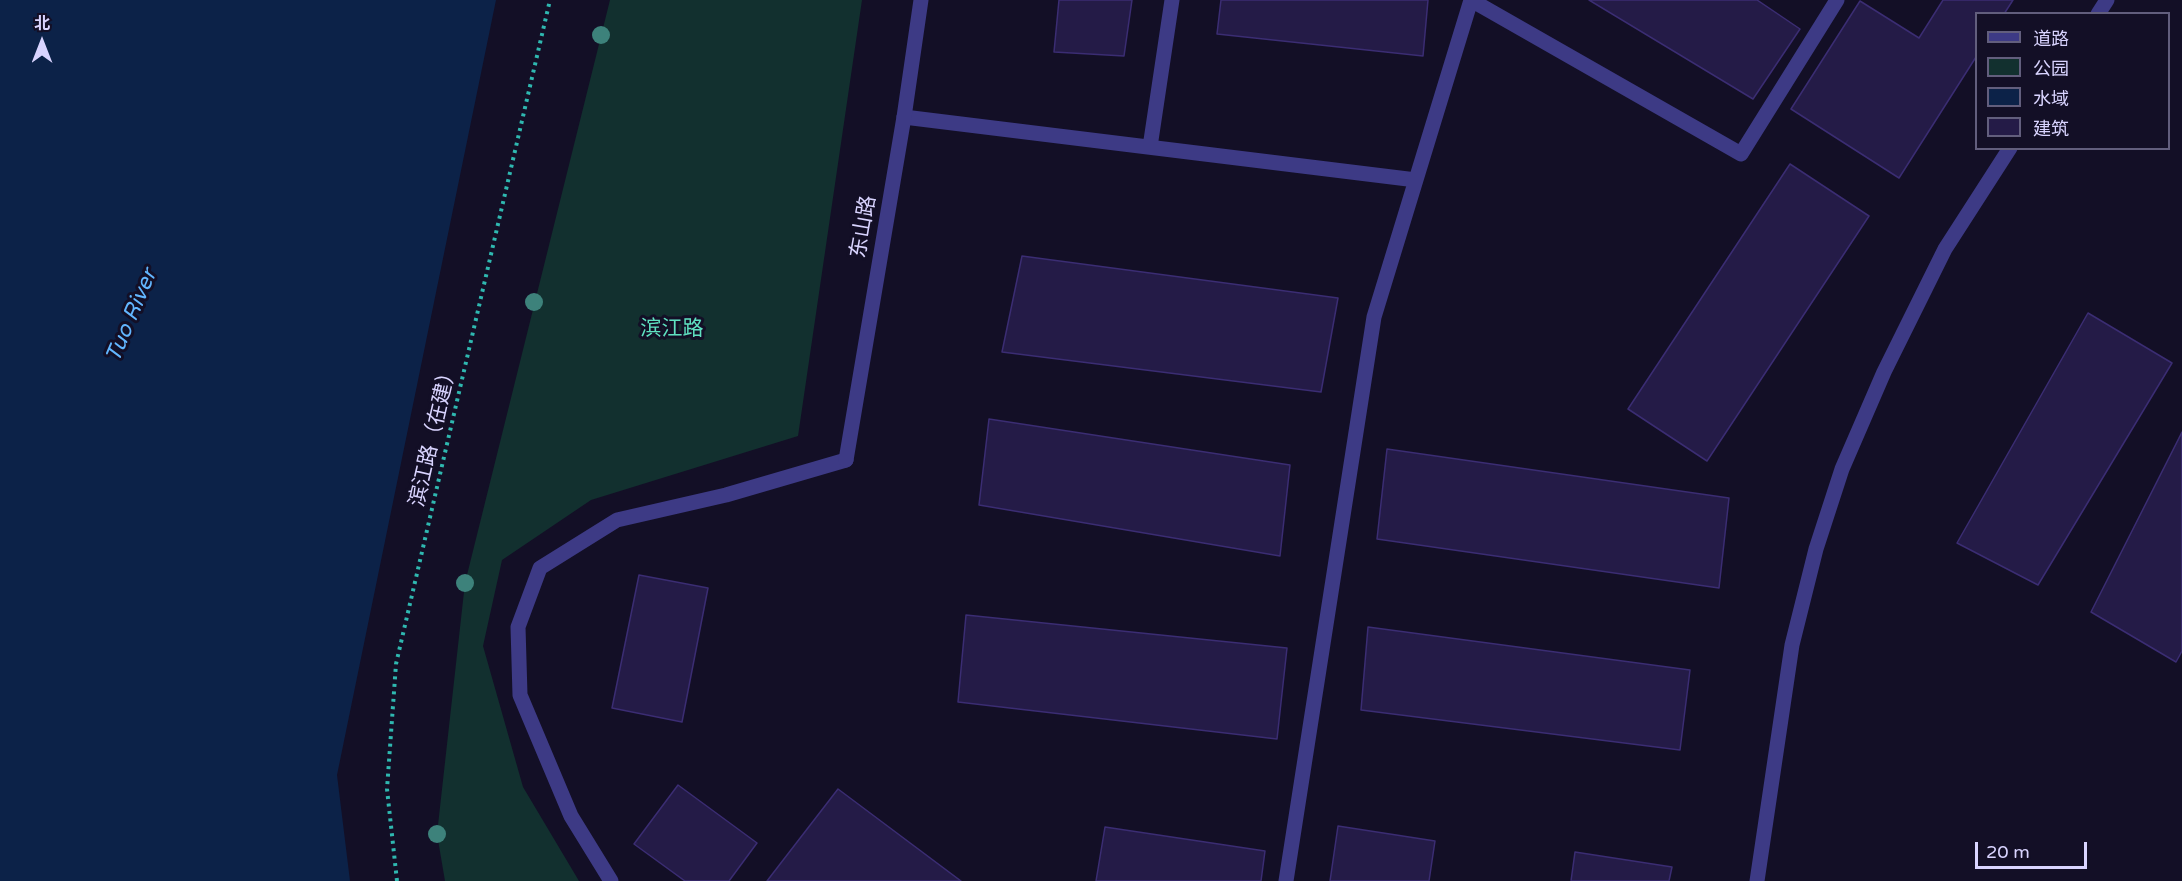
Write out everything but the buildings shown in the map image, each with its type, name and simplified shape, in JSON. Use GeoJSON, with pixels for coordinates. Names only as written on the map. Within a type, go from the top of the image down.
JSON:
{"type":"FeatureCollection","features":[{"type":"Feature","properties":{"kind":"street","name":"东山路"},"geometry":{"type":"LineString","coordinates":[[610,881],[571,816],[520,695],[518,627],[540,568],[617,520],[726,495],[846,460],[904,117],[921,0]]}},
{"type":"Feature","properties":{"kind":"street"},"geometry":{"type":"LineString","coordinates":[[1150,147],[1172,0]]}},
{"type":"Feature","properties":{"kind":"street"},"geometry":{"type":"LineString","coordinates":[[1286,881],[1374,317],[1471,0],[1741,154],[1837,0]]}},
{"type":"Feature","properties":{"kind":"street"},"geometry":{"type":"LineString","coordinates":[[904,117],[1416,180]]}},
{"type":"Feature","properties":{"kind":"street"},"geometry":{"type":"LineString","coordinates":[[1756,881],[1792,645],[1816,549],[1842,469],[1884,372],[1945,249],[2009,150]]}},
{"type":"Feature","properties":{"kind":"path","name":"滨江路（在建）"},"geometry":{"type":"LineString","coordinates":[[397,881],[387,789],[396,664],[550,0]]}},
{"type":"Feature","properties":{"kind":"green space","name":"滨江路"},"geometry":{"type":"Polygon","coordinates":[[[610,0],[862,0],[798,436],[591,500],[502,560],[483,646],[523,787],[579,881],[445,881],[437,834],[465,583],[610,0]]]}},
{"type":"Feature","properties":{"kind":"water","name":"Tuo River"},"geometry":{"type":"Polygon","coordinates":[[[0,0],[496,0],[337,775],[350,881],[0,881],[0,0]]]}}]}
